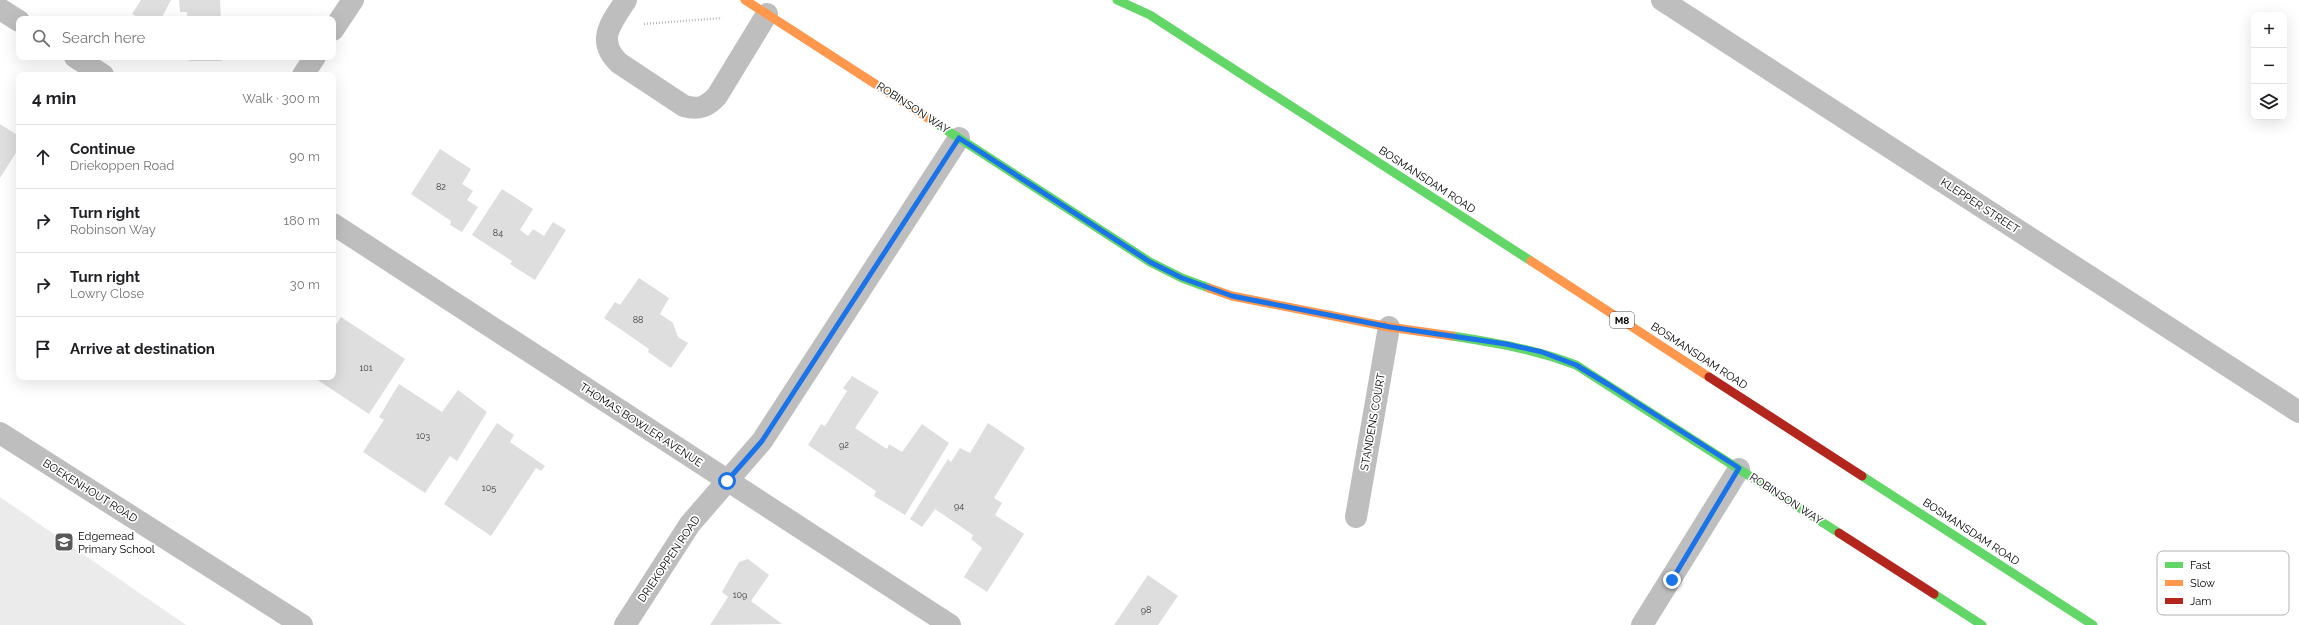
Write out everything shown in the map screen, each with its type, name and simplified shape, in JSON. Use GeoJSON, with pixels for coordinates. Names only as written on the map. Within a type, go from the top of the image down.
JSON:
{"type":"FeatureCollection","features":[{"type":"Feature","properties":{"kind":"street"},"geometry":{"type":"LineString","coordinates":[[336,26],[353,0]]}},
{"type":"Feature","properties":{"kind":"street"},"geometry":{"type":"LineString","coordinates":[[626,0],[609,26],[606,38],[612,56],[619,63],[684,106],[695,109],[710,104],[717,96],[767,14]]}},
{"type":"Feature","properties":{"kind":"street","name":"ROBINSON WAY"},"geometry":{"type":"LineString","coordinates":[[745,0],[1150,262],[1182,278],[1232,296],[1390,327],[1506,344],[1542,352],[1576,365],[1982,625]]}},
{"type":"Feature","properties":{"kind":"street","name":"BOSMANSDAM ROAD"},"geometry":{"type":"LineString","coordinates":[[1117,0],[1150,15],[2093,625]]}},
{"type":"Feature","properties":{"kind":"street","name":"BOSMANSDAM ROAD"},"geometry":{"type":"LineString","coordinates":[[1133,0],[1150,15]]}},
{"type":"Feature","properties":{"kind":"street","name":"KLEPPER STREET"},"geometry":{"type":"LineString","coordinates":[[1662,0],[2299,412]]}},
{"type":"Feature","properties":{"kind":"street"},"geometry":{"type":"LineString","coordinates":[[0,9],[16,19]]}},
{"type":"Feature","properties":{"kind":"street"},"geometry":{"type":"LineString","coordinates":[[80,60],[98,72]]}},
{"type":"Feature","properties":{"kind":"street"},"geometry":{"type":"LineString","coordinates":[[305,72],[313,60]]}},
{"type":"Feature","properties":{"kind":"street","name":"DRIEKOPPEN ROAD"},"geometry":{"type":"LineString","coordinates":[[624,625],[690,524],[762,441],[959,138]]}},
{"type":"Feature","properties":{"kind":"street","name":"THOMAS BOWLER AVENUE"},"geometry":{"type":"LineString","coordinates":[[336,226],[950,625]]}},
{"type":"Feature","properties":{"kind":"street","name":"STANDENS COURT"},"geometry":{"type":"LineString","coordinates":[[1356,517],[1390,327]]}},
{"type":"Feature","properties":{"kind":"street","name":"BOEKENHOUT ROAD"},"geometry":{"type":"LineString","coordinates":[[0,433],[302,625]]}},
{"type":"Feature","properties":{"kind":"street"},"geometry":{"type":"LineString","coordinates":[[1642,625],[1739,468]]}},
{"type":"Feature","properties":{"kind":"path"},"geometry":{"type":"LineString","coordinates":[[609,26],[767,14]]}},
{"type":"Feature","properties":{"kind":"shaded area"},"geometry":{"type":"Polygon","coordinates":[[[0,497],[186,625],[0,625],[0,497]]]}},
{"type":"Feature","properties":{"kind":"building"},"geometry":{"type":"Polygon","coordinates":[[[141,0],[171,0],[163,16],[136,16],[132,14],[141,0]]]}},
{"type":"Feature","properties":{"kind":"building"},"geometry":{"type":"Polygon","coordinates":[[[179,0],[220,0],[221,16],[187,16],[187,12],[180,12],[179,0]]]}},
{"type":"Feature","properties":{"kind":"building"},"geometry":{"type":"Polygon","coordinates":[[[189,60],[222,60],[222,61],[189,60]]]}},
{"type":"Feature","properties":{"kind":"building"},"geometry":{"type":"Polygon","coordinates":[[[0,124],[16,134],[16,153],[0,178],[0,124]]]}},
{"type":"Feature","properties":{"kind":"building"},"geometry":{"type":"Polygon","coordinates":[[[440,149],[471,169],[462,184],[473,191],[467,200],[478,207],[462,232],[450,225],[451,221],[411,194],[440,149]]]}},
{"type":"Feature","properties":{"kind":"building"},"geometry":{"type":"Polygon","coordinates":[[[502,189],[533,209],[520,230],[528,236],[533,229],[544,236],[553,222],[566,230],[535,280],[510,264],[512,261],[472,235],[502,189]]]}},
{"type":"Feature","properties":{"kind":"building"},"geometry":{"type":"Polygon","coordinates":[[[639,278],[669,298],[660,314],[673,323],[678,337],[688,343],[671,368],[648,352],[649,349],[604,318],[615,302],[620,305],[639,278]]]}},
{"type":"Feature","properties":{"kind":"building"},"geometry":{"type":"Polygon","coordinates":[[[341,317],[405,359],[369,414],[318,380],[336,380],[336,324],[341,317]]]}},
{"type":"Feature","properties":{"kind":"building"},"geometry":{"type":"Polygon","coordinates":[[[852,376],[879,392],[855,428],[887,449],[889,444],[902,452],[922,424],[949,443],[905,515],[874,496],[876,491],[808,445],[821,424],[825,426],[847,391],[843,388],[852,376]]]}},
{"type":"Feature","properties":{"kind":"building"},"geometry":{"type":"Polygon","coordinates":[[[399,384],[442,412],[458,390],[487,412],[457,461],[450,456],[425,493],[363,452],[384,420],[379,417],[399,384]]]}},
{"type":"Feature","properties":{"kind":"building"},"geometry":{"type":"Polygon","coordinates":[[[497,423],[514,435],[510,442],[545,466],[541,471],[536,468],[491,536],[444,504],[497,423]]]}},
{"type":"Feature","properties":{"kind":"building"},"geometry":{"type":"Polygon","coordinates":[[[988,423],[1025,448],[994,498],[1002,503],[995,515],[1024,534],[987,592],[964,577],[982,548],[971,539],[973,535],[935,509],[922,527],[910,519],[948,459],[951,462],[960,448],[970,453],[988,423]]]}},
{"type":"Feature","properties":{"kind":"building"},"geometry":{"type":"Polygon","coordinates":[[[748,559],[769,575],[751,601],[782,624],[710,625],[728,597],[722,592],[739,562],[748,559]]]}},
{"type":"Feature","properties":{"kind":"building"},"geometry":{"type":"Polygon","coordinates":[[[1148,575],[1178,596],[1158,625],[1114,625],[1148,575]]]}},
{"type":"Feature","properties":{"kind":"traffic: fast"},"geometry":{"type":"LineString","coordinates":[[1117,0],[1150,15],[1531,261]]}},
{"type":"Feature","properties":{"kind":"traffic: fast"},"geometry":{"type":"LineString","coordinates":[[934,122],[1150,262],[1182,278],[1209,288]]}},
{"type":"Feature","properties":{"kind":"traffic: fast"},"geometry":{"type":"LineString","coordinates":[[1452,336],[1515,347],[1560,359],[1576,365],[1839,533]]}},
{"type":"Feature","properties":{"kind":"traffic: fast"},"geometry":{"type":"LineString","coordinates":[[1862,476],[2093,625]]}},
{"type":"Feature","properties":{"kind":"traffic: fast"},"geometry":{"type":"LineString","coordinates":[[1934,594],[1982,625]]}},
{"type":"Feature","properties":{"kind":"traffic: slow"},"geometry":{"type":"LineString","coordinates":[[745,0],[934,122]]}},
{"type":"Feature","properties":{"kind":"traffic: slow"},"geometry":{"type":"LineString","coordinates":[[1531,261],[1709,377]]}},
{"type":"Feature","properties":{"kind":"traffic: slow"},"geometry":{"type":"LineString","coordinates":[[1209,288],[1232,296],[1389,327],[1452,336]]}},
{"type":"Feature","properties":{"kind":"traffic: jam"},"geometry":{"type":"LineString","coordinates":[[1709,377],[1862,476]]}},
{"type":"Feature","properties":{"kind":"traffic: jam"},"geometry":{"type":"LineString","coordinates":[[1839,533],[1934,594]]}},
{"type":"Feature","properties":{"kind":"place","name":"Edgemead Primary School"},"geometry":{"type":"Point","coordinates":[64,542]}},
{"type":"Feature","properties":{"kind":"route"},"geometry":{"type":"LineString","coordinates":[[727,481],[762,441],[959,138],[1150,262],[1182,278],[1232,296],[1390,327],[1506,344],[1542,352],[1576,365],[1609,385],[1739,468],[1672,580]]}}]}
